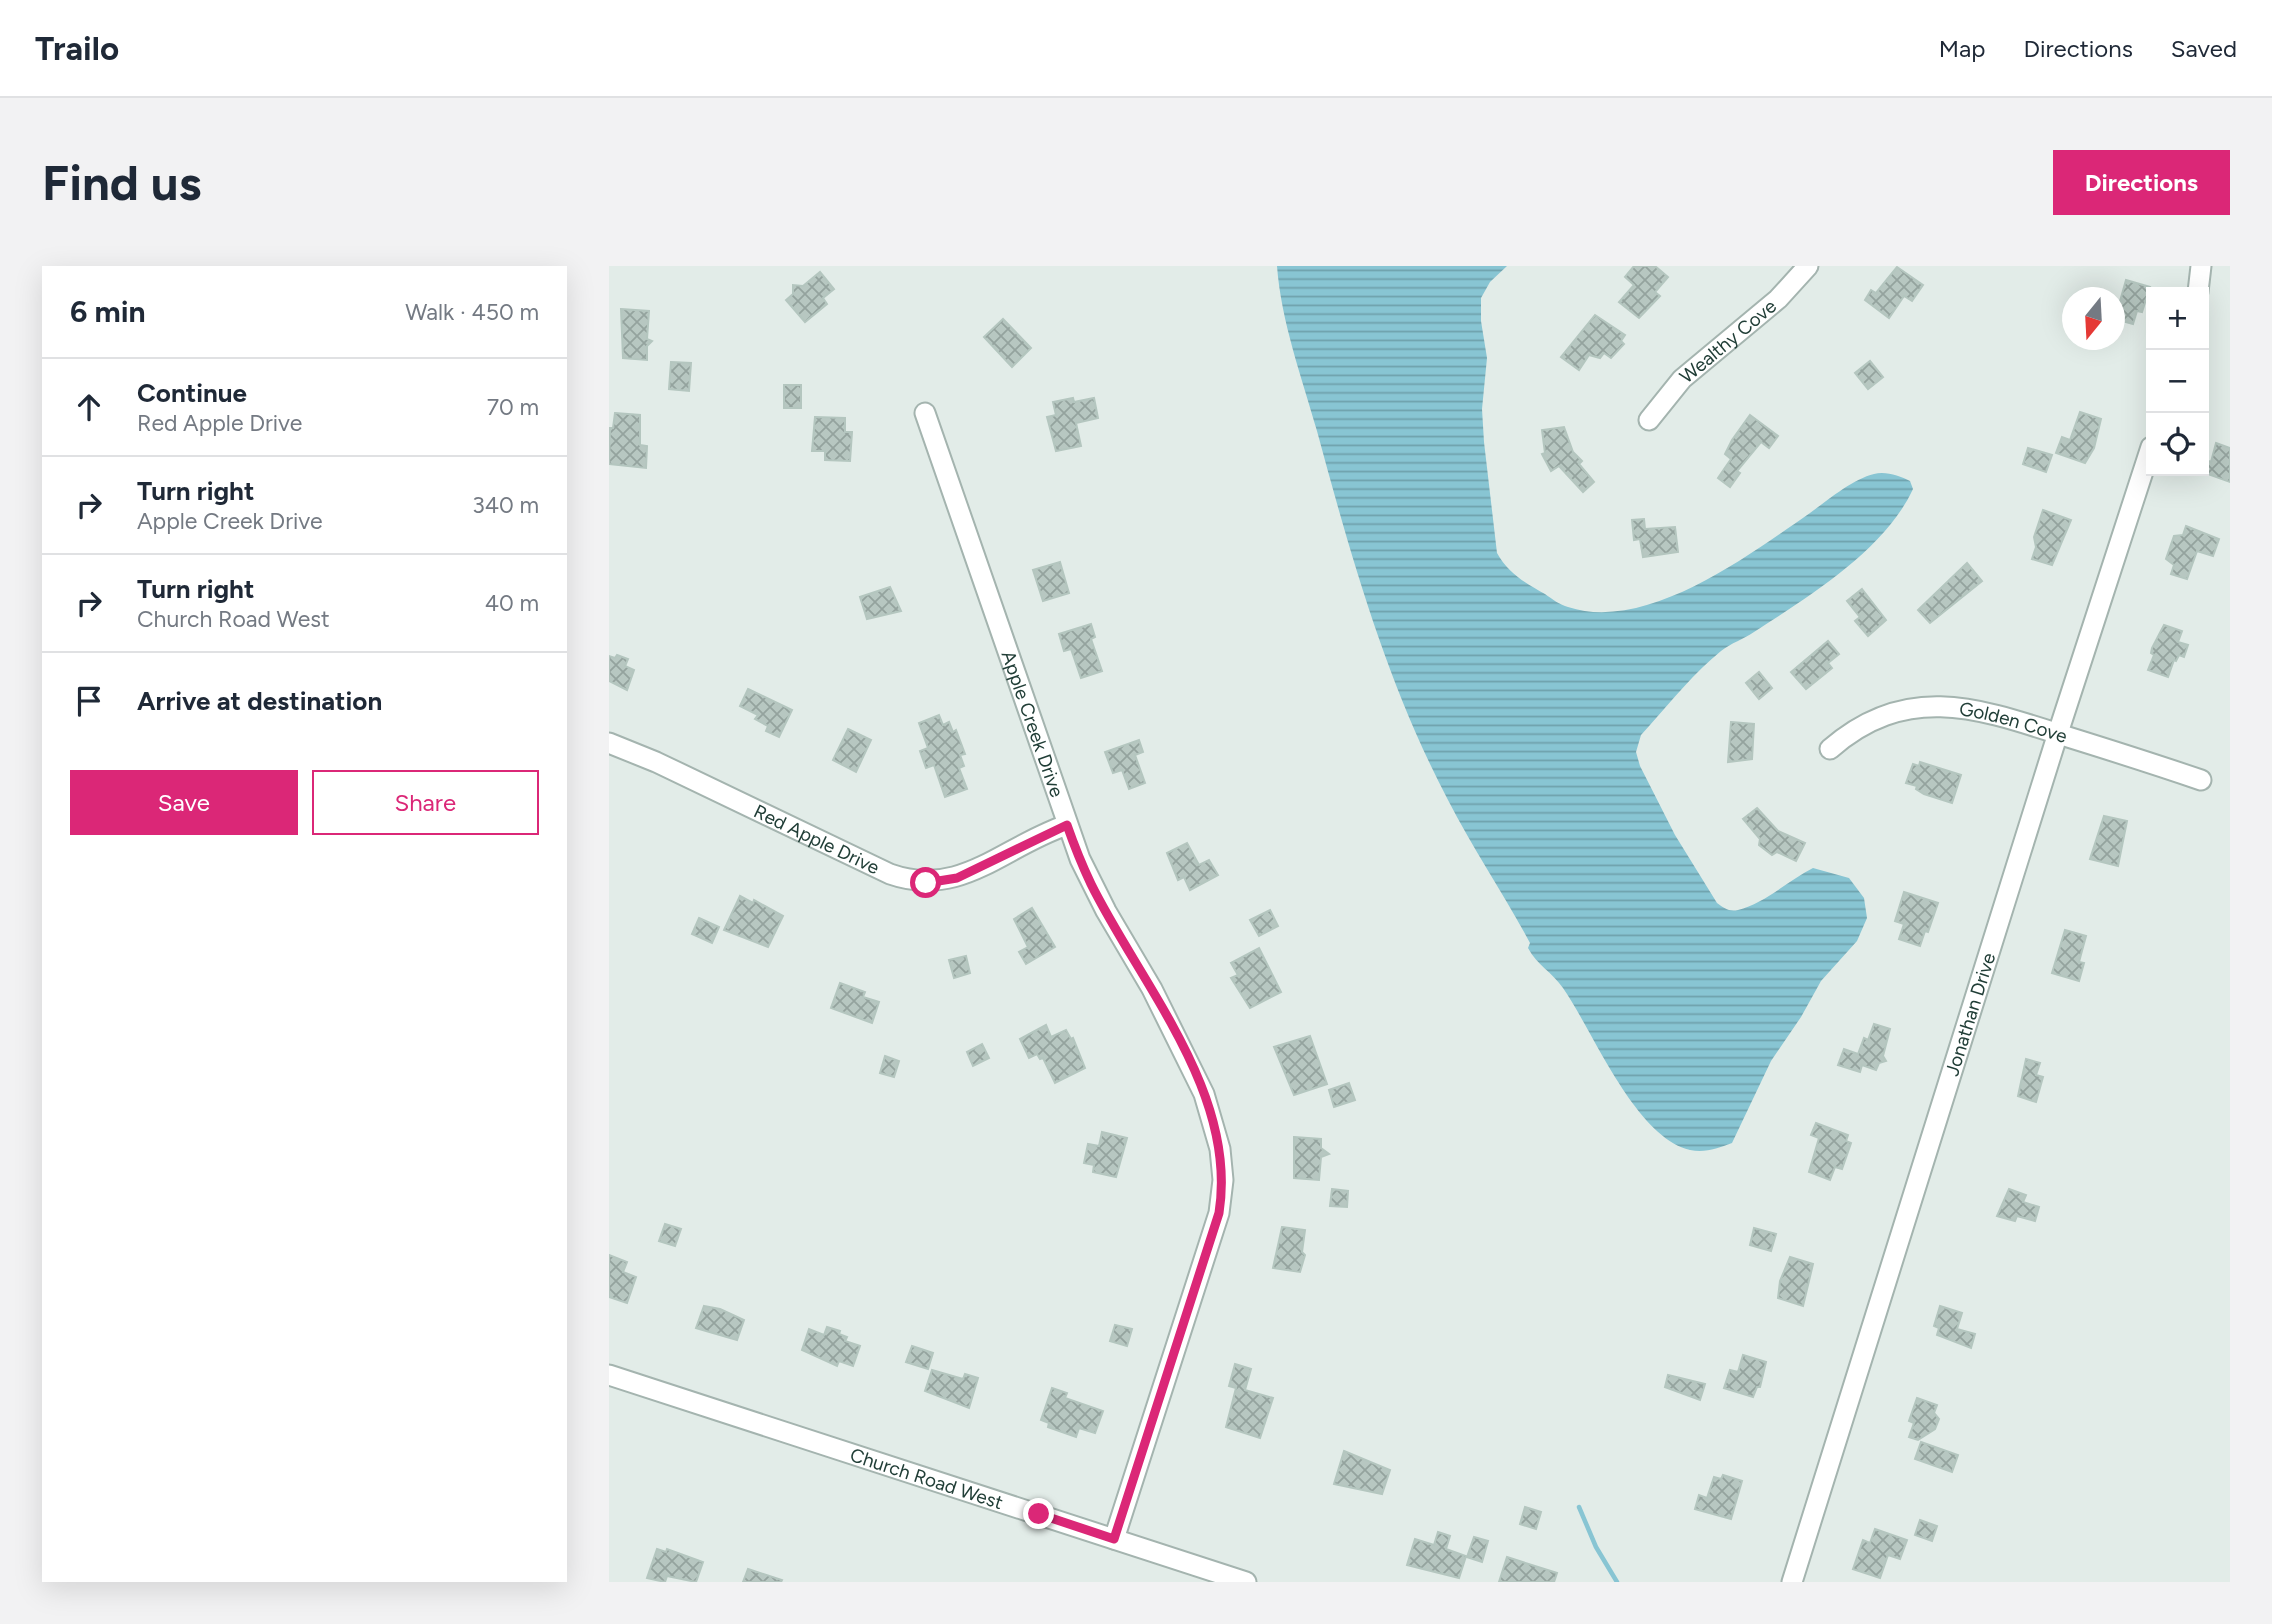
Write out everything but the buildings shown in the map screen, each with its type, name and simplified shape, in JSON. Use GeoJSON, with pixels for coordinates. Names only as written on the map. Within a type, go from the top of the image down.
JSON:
{"type":"FeatureCollection","features":[{"type":"Feature","properties":{"kind":"street","name":"Wealthy Cove"},"geometry":{"type":"LineString","coordinates":[[1649,420],[1682,379],[1778,299],[1808,266]]}},
{"type":"Feature","properties":{"kind":"street"},"geometry":{"type":"LineString","coordinates":[[2198,287],[2200,266]]}},
{"type":"Feature","properties":{"kind":"street","name":"Apple Creek Drive"},"geometry":{"type":"LineString","coordinates":[[925,412],[1067,825],[1091,884],[1152,989],[1196,1075],[1216,1130],[1222,1164],[1222,1191],[1213,1236],[1114,1539]]}},
{"type":"Feature","properties":{"kind":"street","name":"Jonathan Drive"},"geometry":{"type":"LineString","coordinates":[[1792,1582],[2058,733],[2146,462]]}},
{"type":"Feature","properties":{"kind":"street","name":"Golden Cove"},"geometry":{"type":"LineString","coordinates":[[1830,749],[1843,738],[1881,717],[1916,707],[1973,707],[2201,780]]}},
{"type":"Feature","properties":{"kind":"street","name":"Red Apple Drive"},"geometry":{"type":"LineString","coordinates":[[609,743],[656,762],[890,874],[913,881],[937,883],[957,878],[1067,825]]}},
{"type":"Feature","properties":{"kind":"street","name":"Church Road West"},"geometry":{"type":"LineString","coordinates":[[609,1375],[1246,1582]]}},
{"type":"Feature","properties":{"kind":"water"},"geometry":{"type":"Polygon","coordinates":[[[1277,266],[1507,266],[1490,282],[1481,298],[1481,321],[1487,358],[1482,409],[1484,442],[1497,553],[1518,577],[1565,606],[1599,612],[1631,609],[1663,600],[1696,586],[1758,549],[1858,480],[1883,473],[1910,481],[1913,489],[1900,511],[1865,552],[1798,603],[1711,659],[1641,735],[1636,752],[1640,766],[1675,835],[1717,903],[1732,910],[1748,907],[1813,868],[1849,878],[1864,898],[1867,918],[1857,941],[1821,981],[1801,1017],[1771,1061],[1732,1143],[1707,1150],[1690,1150],[1670,1141],[1651,1125],[1617,1080],[1563,988],[1528,948],[1530,943],[1448,800],[1407,711],[1357,573],[1293,349],[1277,266]]]}},
{"type":"Feature","properties":{"kind":"waterway"},"geometry":{"type":"LineString","coordinates":[[1579,1507],[1596,1547],[1617,1582]]}},
{"type":"Feature","properties":{"kind":"route"},"geometry":{"type":"LineString","coordinates":[[926,883],[957,878],[1041,835],[1067,825],[1091,884],[1152,989],[1196,1075],[1220,1149],[1223,1180],[1213,1236],[1114,1539],[1039,1514]]}}]}
